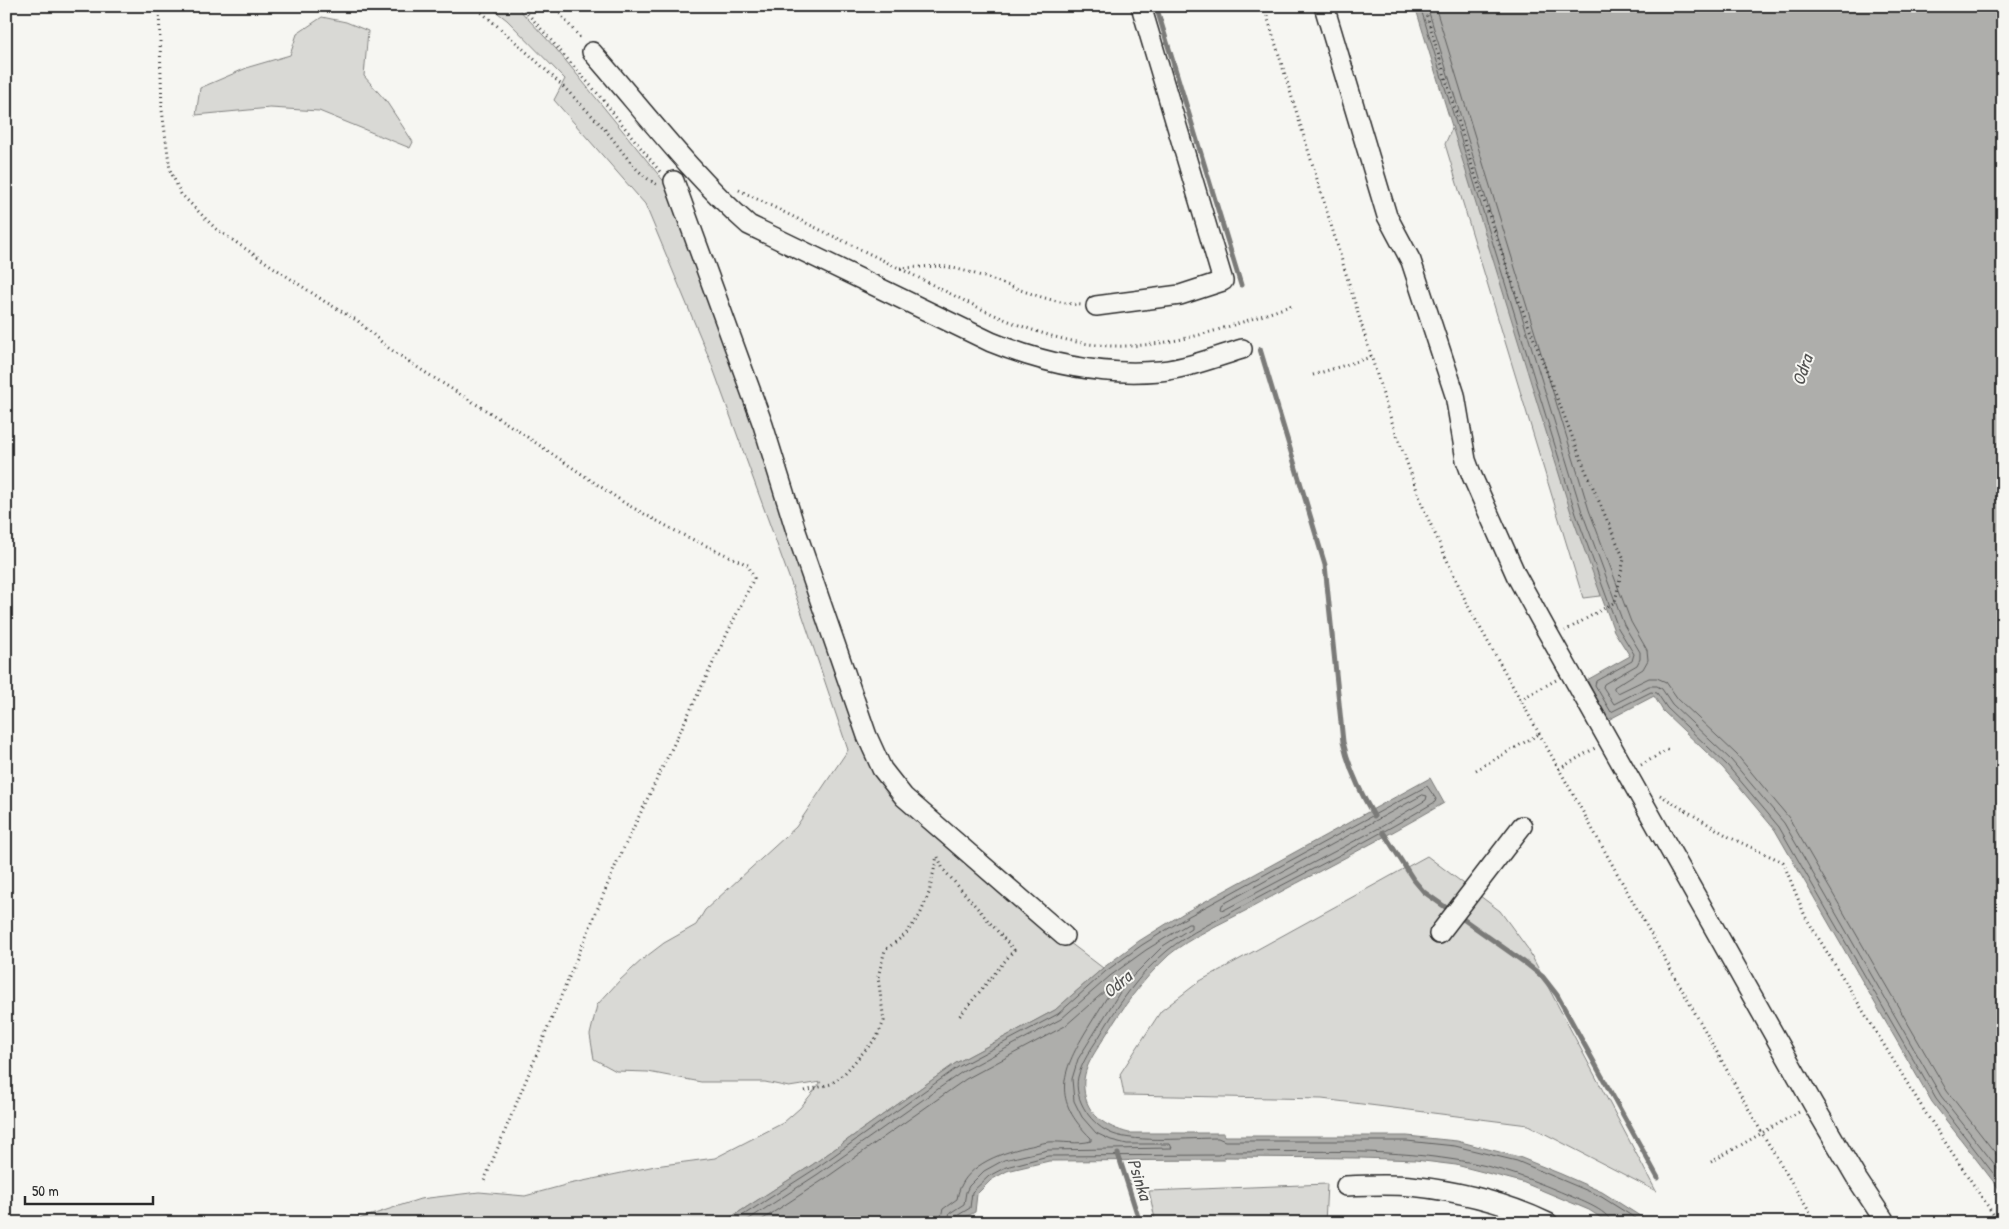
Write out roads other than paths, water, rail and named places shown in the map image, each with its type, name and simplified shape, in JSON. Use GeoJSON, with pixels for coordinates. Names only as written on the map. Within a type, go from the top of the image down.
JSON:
{"type":"FeatureCollection","features":[{"type":"Feature","properties":{"kind":"lane"},"geometry":{"type":"LineString","coordinates":[[1096,306],[1180,295],[1223,281],[1141,6]]}},
{"type":"Feature","properties":{"kind":"lane"},"geometry":{"type":"LineString","coordinates":[[1324,6],[1387,216],[1411,261],[1455,396],[1466,460],[1516,575],[1831,1136],[1886,1223]]}},
{"type":"Feature","properties":{"kind":"lane"},"geometry":{"type":"LineString","coordinates":[[592,52],[693,169],[749,225],[991,342],[1024,356],[1060,365],[1131,371],[1161,371],[1190,365],[1242,349]]}},
{"type":"Feature","properties":{"kind":"lane"},"geometry":{"type":"LineString","coordinates":[[674,180],[763,425],[796,531],[867,736],[882,769],[904,797],[1064,936]]}},
{"type":"Feature","properties":{"kind":"lane"},"geometry":{"type":"LineString","coordinates":[[1439,934],[1522,826]]}},
{"type":"Feature","properties":{"kind":"lane"},"geometry":{"type":"LineString","coordinates":[[1346,1186],[1411,1186],[1446,1192],[1484,1201],[1533,1216],[1548,1223]]}},
{"type":"Feature","properties":{"kind":"water","name":"Odra"},"geometry":{"type":"Polygon","coordinates":[[[1415,6],[2003,6],[2003,1194],[1932,1102],[1775,830],[1723,768],[1663,711],[1654,696],[1608,720],[1587,680],[1630,656],[1614,631],[1572,516],[1415,6]]]}},
{"type":"Feature","properties":{"kind":"water","name":"Odra"},"geometry":{"type":"Polygon","coordinates":[[[1430,778],[1444,803],[1186,942],[1169,955],[1134,994],[1096,1050],[1087,1068],[1084,1082],[1089,1106],[1093,1113],[1105,1123],[1129,1133],[1224,1133],[1224,1136],[1407,1136],[1457,1141],[1519,1157],[1561,1174],[1602,1192],[1651,1223],[1609,1223],[1589,1210],[1522,1182],[1456,1165],[1415,1160],[1361,1158],[1224,1157],[1224,1160],[1049,1161],[1007,1171],[991,1180],[977,1194],[975,1212],[954,1223],[722,1223],[812,1165],[956,1063],[1055,1010],[1103,968],[1139,941],[1184,913],[1430,778]]]}},
{"type":"Feature","properties":{"kind":"waterway"},"geometry":{"type":"LineString","coordinates":[[1156,6],[1241,285]]}},
{"type":"Feature","properties":{"kind":"waterway"},"geometry":{"type":"LineString","coordinates":[[1260,349],[1325,565],[1343,742],[1348,762],[1374,816]]}},
{"type":"Feature","properties":{"kind":"waterway"},"geometry":{"type":"LineString","coordinates":[[1383,832],[1413,879],[1424,892],[1448,909]]}},
{"type":"Feature","properties":{"kind":"waterway"},"geometry":{"type":"LineString","coordinates":[[1463,919],[1543,977],[1557,995],[1658,1178]]}},
{"type":"Feature","properties":{"kind":"waterway","name":"Psinka"},"geometry":{"type":"LineString","coordinates":[[1118,1154],[1140,1223]]}}]}
